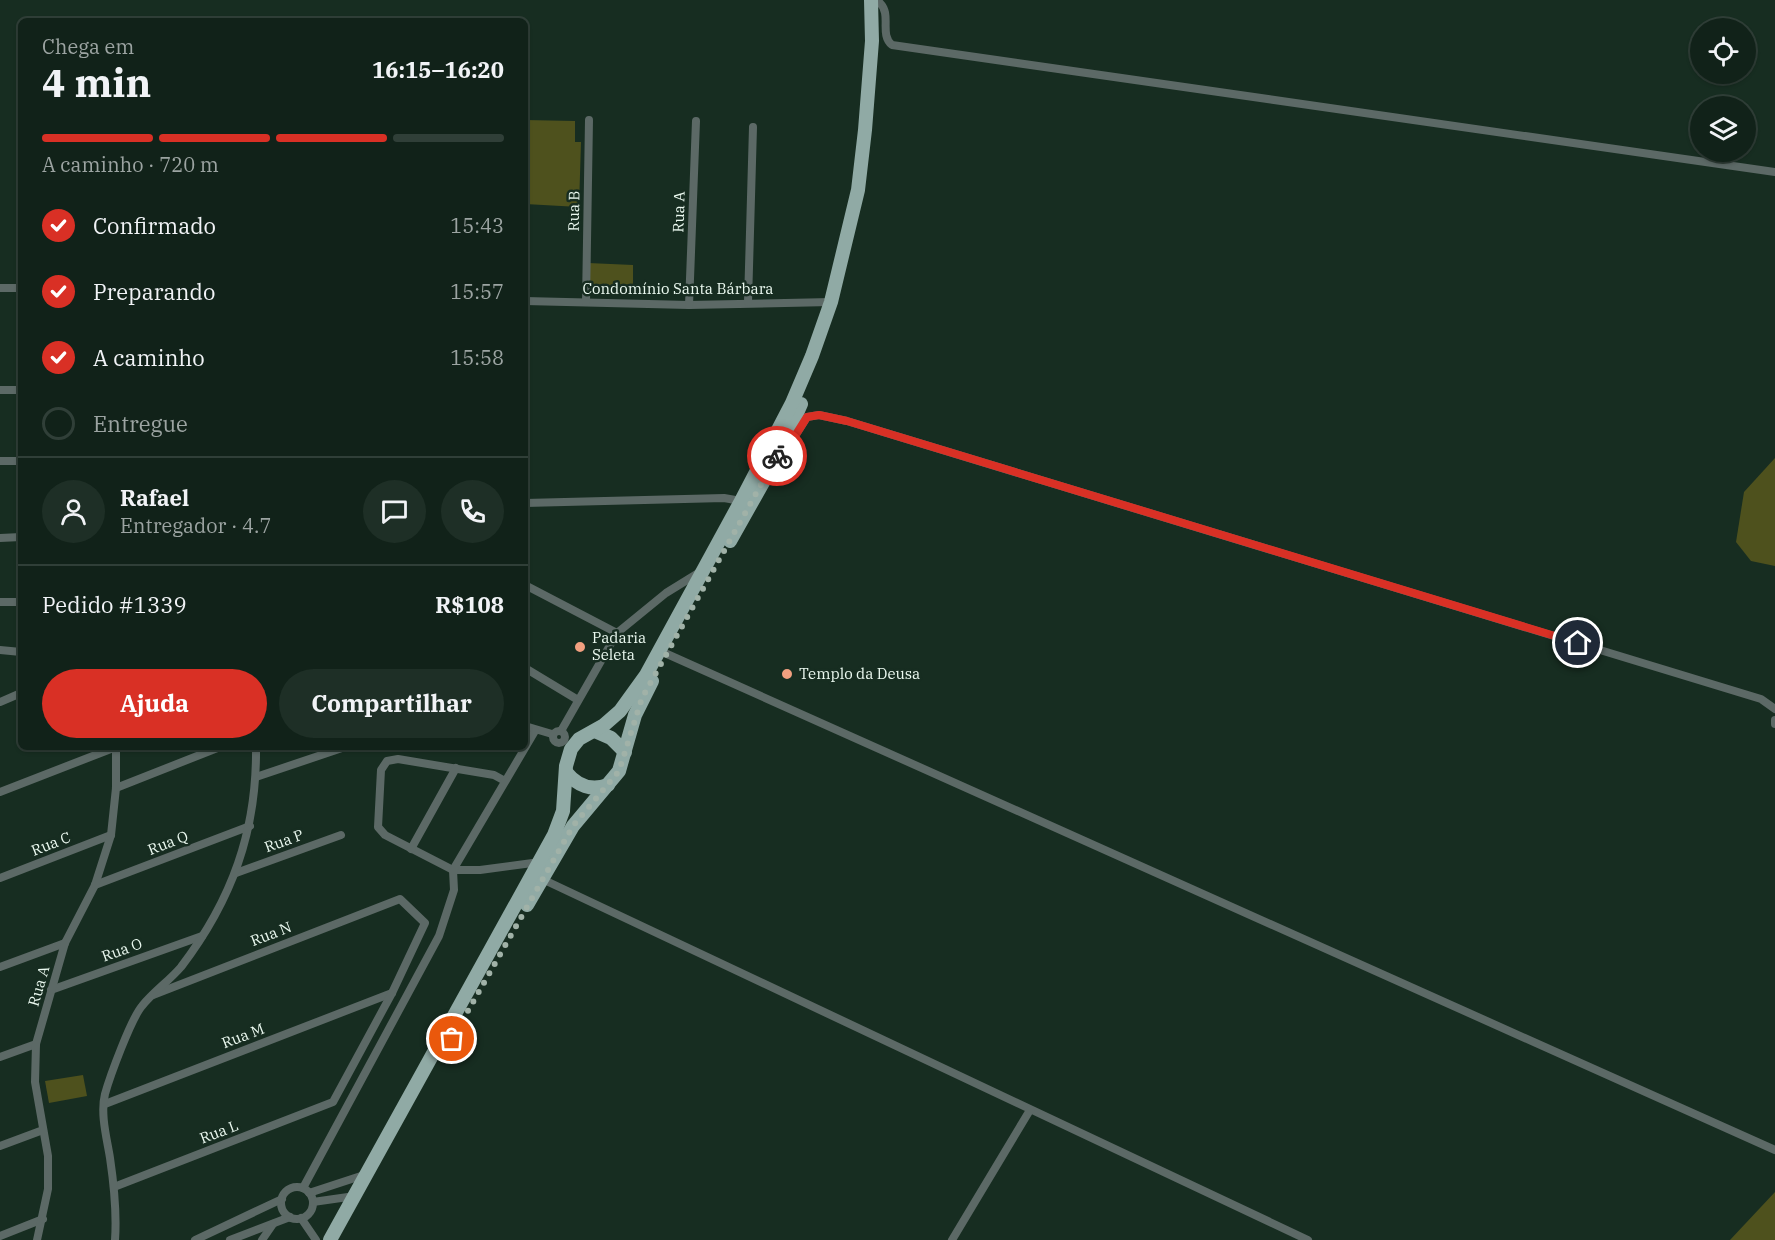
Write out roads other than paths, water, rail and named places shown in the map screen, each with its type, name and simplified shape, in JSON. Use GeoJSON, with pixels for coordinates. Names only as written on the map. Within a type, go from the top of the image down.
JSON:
{"type":"FeatureCollection","features":[{"type":"Feature","properties":{"kind":"main road"},"geometry":{"type":"LineString","coordinates":[[330,1240],[560,822],[569,754],[590,733],[620,711],[634,694],[705,569],[792,403],[831,302],[846,245],[860,170],[877,1]]}},
{"type":"Feature","properties":{"kind":"main road"},"geometry":{"type":"LineString","coordinates":[[340,1240],[573,826],[619,771],[642,698],[779,454],[821,358],[839,306],[855,248],[867,188],[874,131],[877,1]]}},
{"type":"Feature","properties":{"kind":"main road"},"geometry":{"type":"LineString","coordinates":[[590,733],[611,738],[625,752]]}},
{"type":"Feature","properties":{"kind":"main road"},"geometry":{"type":"LineString","coordinates":[[566,772],[574,781],[585,786],[597,788],[608,785]]}},
{"type":"Feature","properties":{"kind":"street"},"geometry":{"type":"LineString","coordinates":[[877,1],[886,14],[886,36],[892,45],[1775,172]]}},
{"type":"Feature","properties":{"kind":"street","name":"Rua B"},"geometry":{"type":"LineString","coordinates":[[586,302],[589,120]]}},
{"type":"Feature","properties":{"kind":"street","name":"Rua A"},"geometry":{"type":"LineString","coordinates":[[688,305],[696,121]]}},
{"type":"Feature","properties":{"kind":"street"},"geometry":{"type":"LineString","coordinates":[[748,302],[753,127]]}},
{"type":"Feature","properties":{"kind":"street"},"geometry":{"type":"LineString","coordinates":[[0,288],[18,288]]}},
{"type":"Feature","properties":{"kind":"street","name":"Condomínio Santa Bárbara"},"geometry":{"type":"LineString","coordinates":[[528,301],[688,305],[831,302]]}},
{"type":"Feature","properties":{"kind":"street"},"geometry":{"type":"LineString","coordinates":[[0,390],[18,390]]}},
{"type":"Feature","properties":{"kind":"street"},"geometry":{"type":"LineString","coordinates":[[779,454],[785,452],[807,417],[819,415],[847,421],[1761,699],[1775,709]]}},
{"type":"Feature","properties":{"kind":"street"},"geometry":{"type":"LineString","coordinates":[[0,461],[18,461]]}},
{"type":"Feature","properties":{"kind":"street"},"geometry":{"type":"LineString","coordinates":[[528,503],[724,498],[741,501]]}},
{"type":"Feature","properties":{"kind":"street"},"geometry":{"type":"LineString","coordinates":[[0,538],[18,537]]}},
{"type":"Feature","properties":{"kind":"street"},"geometry":{"type":"LineString","coordinates":[[566,772],[559,736],[617,633],[666,593],[705,569]]}},
{"type":"Feature","properties":{"kind":"street"},"geometry":{"type":"LineString","coordinates":[[528,587],[617,633]]}},
{"type":"Feature","properties":{"kind":"street"},"geometry":{"type":"LineString","coordinates":[[0,602],[18,602]]}},
{"type":"Feature","properties":{"kind":"street"},"geometry":{"type":"LineString","coordinates":[[0,650],[18,652]]}},
{"type":"Feature","properties":{"kind":"street"},"geometry":{"type":"LineString","coordinates":[[667,654],[1775,1150]]}},
{"type":"Feature","properties":{"kind":"street"},"geometry":{"type":"LineString","coordinates":[[528,670],[578,700]]}},
{"type":"Feature","properties":{"kind":"street"},"geometry":{"type":"LineString","coordinates":[[0,702],[18,694]]}},
{"type":"Feature","properties":{"kind":"street"},"geometry":{"type":"LineString","coordinates":[[528,728],[559,736],[590,733]]}},
{"type":"Feature","properties":{"kind":"street"},"geometry":{"type":"LineString","coordinates":[[528,743],[535,731]]}},
{"type":"Feature","properties":{"kind":"street"},"geometry":{"type":"LineString","coordinates":[[0,792],[108,750]]}},
{"type":"Feature","properties":{"kind":"street","name":"Rua A"},"geometry":{"type":"LineString","coordinates":[[38,1240],[48,1178],[43,1130],[34,1082],[36,1044],[65,943],[95,885],[111,835],[116,788],[116,750]]}},
{"type":"Feature","properties":{"kind":"street"},"geometry":{"type":"LineString","coordinates":[[116,788],[212,750]]}},
{"type":"Feature","properties":{"kind":"street"},"geometry":{"type":"LineString","coordinates":[[115,1240],[114,1187],[105,1096],[141,1006],[180,968],[226,896],[236,873],[250,826],[256,777],[256,750]]}},
{"type":"Feature","properties":{"kind":"street"},"geometry":{"type":"LineString","coordinates":[[256,777],[336,750]]}},
{"type":"Feature","properties":{"kind":"street"},"geometry":{"type":"LineString","coordinates":[[306,1191],[440,936],[454,890],[453,870],[524,750]]}},
{"type":"Feature","properties":{"kind":"street"},"geometry":{"type":"LineString","coordinates":[[505,781],[494,775],[456,768],[398,759],[387,761],[381,770],[378,828],[385,836],[453,870],[480,870],[540,862]]}},
{"type":"Feature","properties":{"kind":"street"},"geometry":{"type":"LineString","coordinates":[[411,849],[456,768]]}},
{"type":"Feature","properties":{"kind":"street","name":"Rua Q"},"geometry":{"type":"LineString","coordinates":[[95,885],[250,826]]}},
{"type":"Feature","properties":{"kind":"street","name":"Rua C"},"geometry":{"type":"LineString","coordinates":[[0,878],[111,835]]}},
{"type":"Feature","properties":{"kind":"street","name":"Rua P"},"geometry":{"type":"LineString","coordinates":[[236,873],[341,835]]}},
{"type":"Feature","properties":{"kind":"street"},"geometry":{"type":"LineString","coordinates":[[542,879],[1308,1240]]}},
{"type":"Feature","properties":{"kind":"street","name":"Rua N"},"geometry":{"type":"LineString","coordinates":[[153,995],[400,899],[425,923],[392,993]]}},
{"type":"Feature","properties":{"kind":"street","name":"Rua O"},"geometry":{"type":"LineString","coordinates":[[51,990],[202,936]]}},
{"type":"Feature","properties":{"kind":"street"},"geometry":{"type":"LineString","coordinates":[[0,967],[65,943]]}},
{"type":"Feature","properties":{"kind":"street","name":"Rua L"},"geometry":{"type":"LineString","coordinates":[[114,1187],[333,1101],[392,993]]}},
{"type":"Feature","properties":{"kind":"street","name":"Rua M"},"geometry":{"type":"LineString","coordinates":[[105,1104],[392,993]]}},
{"type":"Feature","properties":{"kind":"street"},"geometry":{"type":"LineString","coordinates":[[0,1057],[36,1044]]}},
{"type":"Feature","properties":{"kind":"street"},"geometry":{"type":"LineString","coordinates":[[952,1240],[1030,1110]]}},
{"type":"Feature","properties":{"kind":"street"},"geometry":{"type":"LineString","coordinates":[[0,1146],[43,1130]]}},
{"type":"Feature","properties":{"kind":"street"},"geometry":{"type":"LineString","coordinates":[[195,1240],[282,1199],[293,1188],[306,1191],[367,1173]]}},
{"type":"Feature","properties":{"kind":"street"},"geometry":{"type":"LineString","coordinates":[[230,1240],[290,1217],[301,1218],[310,1212],[313,1202],[306,1191]]}},
{"type":"Feature","properties":{"kind":"street"},"geometry":{"type":"LineString","coordinates":[[313,1202],[355,1196]]}},
{"type":"Feature","properties":{"kind":"street"},"geometry":{"type":"LineString","coordinates":[[282,1199],[282,1209],[290,1217]]}},
{"type":"Feature","properties":{"kind":"street"},"geometry":{"type":"LineString","coordinates":[[301,1218],[316,1240]]}},
{"type":"Feature","properties":{"kind":"street"},"geometry":{"type":"LineString","coordinates":[[0,1236],[43,1219]]}},
{"type":"Feature","properties":{"kind":"street"},"geometry":{"type":"LineString","coordinates":[[236,1221],[242,1236]]}},
{"type":"Feature","properties":{"kind":"street"},"geometry":{"type":"LineString","coordinates":[[262,1240],[273,1224]]}},
{"type":"Feature","properties":{"kind":"place","name":"Padaria Seleta"},"geometry":{"type":"Point","coordinates":[580,647]}},
{"type":"Feature","properties":{"kind":"place","name":"Templo da Deusa"},"geometry":{"type":"Point","coordinates":[787,674]}}]}
